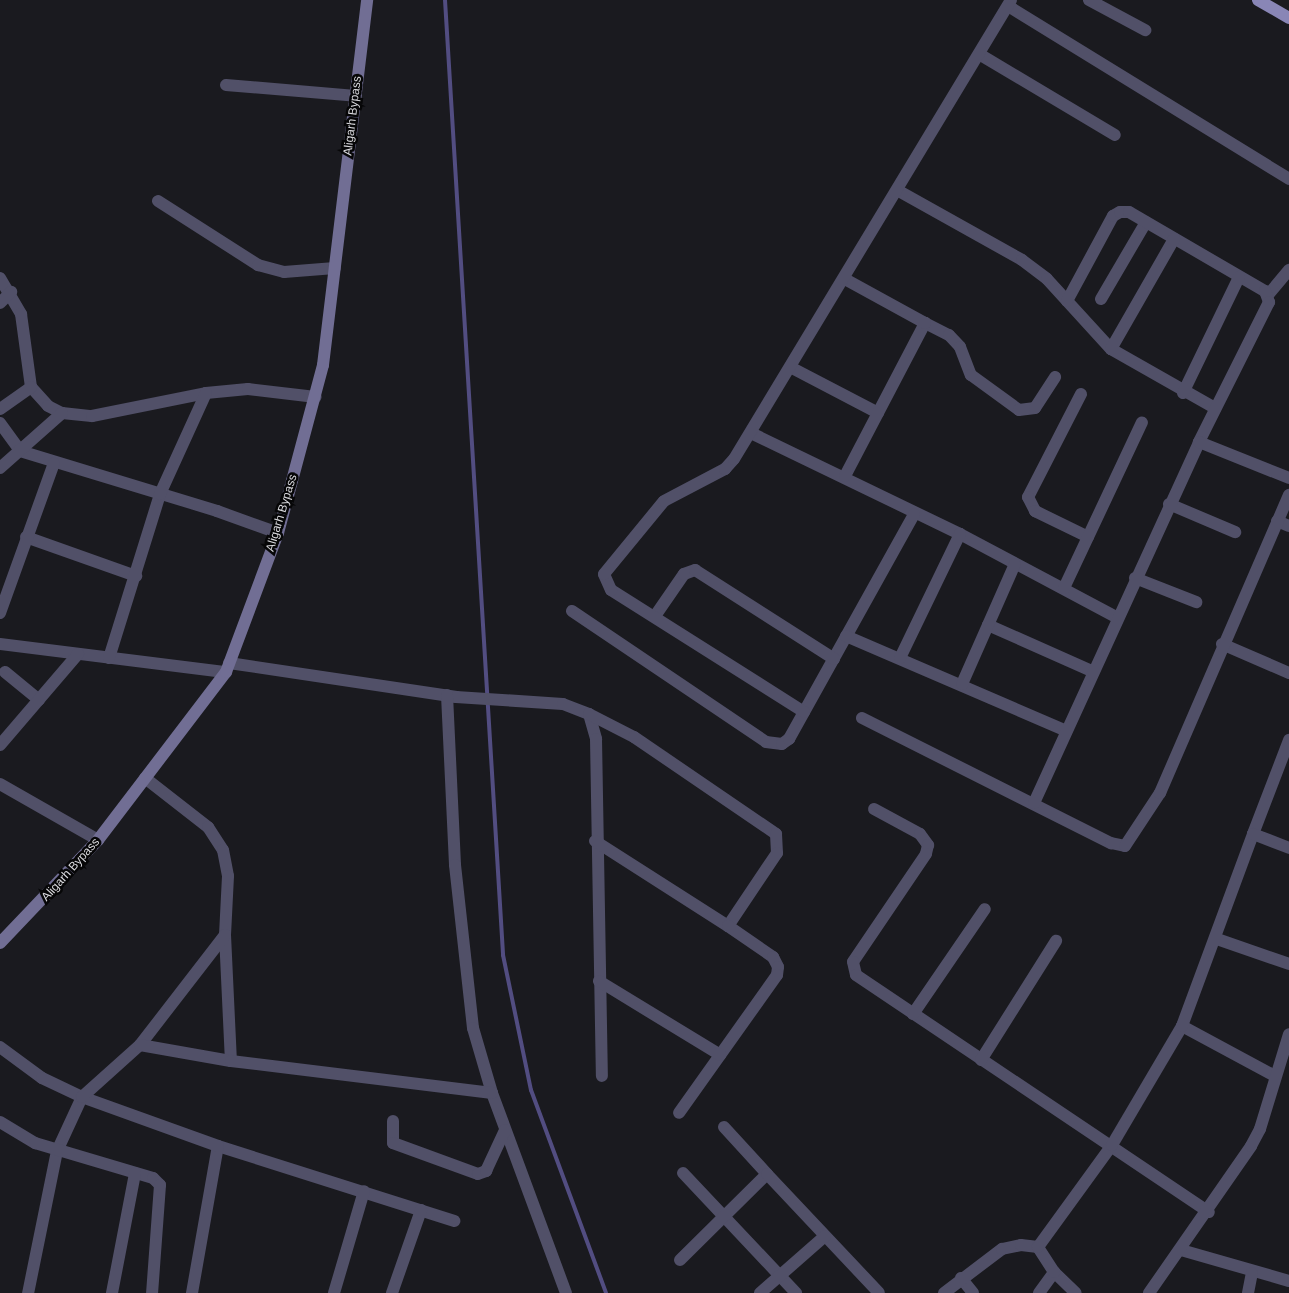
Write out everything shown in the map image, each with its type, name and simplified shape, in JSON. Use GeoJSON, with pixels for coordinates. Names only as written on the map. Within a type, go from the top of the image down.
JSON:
{"type":"FeatureCollection","features":[{"type":"Feature","properties":{"kind":"main road","name":"Aligarh Bypass"},"geometry":{"type":"LineString","coordinates":[[0,943],[98,840],[228,668],[278,533],[316,397],[335,268],[367,0]]}},
{"type":"Feature","properties":{"kind":"main road"},"geometry":{"type":"LineString","coordinates":[[1258,0],[1289,18]]}},
{"type":"Feature","properties":{"kind":"street"},"geometry":{"type":"LineString","coordinates":[[1089,0],[1144,30]]}},
{"type":"Feature","properties":{"kind":"street"},"geometry":{"type":"LineString","coordinates":[[804,712],[655,616],[611,590],[604,574],[606,567],[664,501],[725,469],[751,433],[792,368],[1009,3],[1289,179]]}},
{"type":"Feature","properties":{"kind":"street"},"geometry":{"type":"LineString","coordinates":[[979,54],[1115,135]]}},
{"type":"Feature","properties":{"kind":"street"},"geometry":{"type":"LineString","coordinates":[[226,85],[356,96]]}},
{"type":"Feature","properties":{"kind":"street"},"geometry":{"type":"LineString","coordinates":[[898,190],[1022,260],[1047,279],[1111,349],[1183,393],[1215,408]]}},
{"type":"Feature","properties":{"kind":"street"},"geometry":{"type":"LineString","coordinates":[[158,201],[258,265],[284,272],[335,268]]}},
{"type":"Feature","properties":{"kind":"street"},"geometry":{"type":"LineString","coordinates":[[1067,301],[1113,216],[1129,212],[1268,295]]}},
{"type":"Feature","properties":{"kind":"street"},"geometry":{"type":"LineString","coordinates":[[1101,299],[1146,222]]}},
{"type":"Feature","properties":{"kind":"street"},"geometry":{"type":"LineString","coordinates":[[1111,349],[1174,238]]}},
{"type":"Feature","properties":{"kind":"street"},"geometry":{"type":"LineString","coordinates":[[1034,803],[1064,730],[1169,504],[1269,302],[1268,295],[1289,270]]}},
{"type":"Feature","properties":{"kind":"street"},"geometry":{"type":"LineString","coordinates":[[1183,393],[1238,277]]}},
{"type":"Feature","properties":{"kind":"street"},"geometry":{"type":"LineString","coordinates":[[0,278],[11,292],[21,314],[31,386],[48,406],[62,413],[92,416],[206,393],[248,389],[316,397]]}},
{"type":"Feature","properties":{"kind":"street"},"geometry":{"type":"LineString","coordinates":[[845,279],[949,335],[960,347],[971,375],[1019,410],[1035,408],[1055,377]]}},
{"type":"Feature","properties":{"kind":"street"},"geometry":{"type":"LineString","coordinates":[[0,303],[11,292]]}},
{"type":"Feature","properties":{"kind":"street"},"geometry":{"type":"LineString","coordinates":[[845,476],[925,323]]}},
{"type":"Feature","properties":{"kind":"street"},"geometry":{"type":"LineString","coordinates":[[792,368],[878,412]]}},
{"type":"Feature","properties":{"kind":"street"},"geometry":{"type":"LineString","coordinates":[[0,409],[31,386]]}},
{"type":"Feature","properties":{"kind":"street"},"geometry":{"type":"LineString","coordinates":[[109,658],[160,494],[206,393]]}},
{"type":"Feature","properties":{"kind":"street"},"geometry":{"type":"LineString","coordinates":[[1082,394],[1028,497],[1035,511],[1088,537]]}},
{"type":"Feature","properties":{"kind":"street"},"geometry":{"type":"LineString","coordinates":[[0,468],[62,413]]}},
{"type":"Feature","properties":{"kind":"street"},"geometry":{"type":"LineString","coordinates":[[1064,588],[1142,422]]}},
{"type":"Feature","properties":{"kind":"street"},"geometry":{"type":"LineString","coordinates":[[0,423],[20,451],[278,533]]}},
{"type":"Feature","properties":{"kind":"street"},"geometry":{"type":"LineString","coordinates":[[751,433],[845,476],[914,514],[960,534],[1116,617]]}},
{"type":"Feature","properties":{"kind":"street"},"geometry":{"type":"LineString","coordinates":[[1199,442],[1289,478]]}},
{"type":"Feature","properties":{"kind":"street"},"geometry":{"type":"LineString","coordinates":[[0,613],[54,463]]}},
{"type":"Feature","properties":{"kind":"street"},"geometry":{"type":"LineString","coordinates":[[862,718],[1112,843],[1125,846],[1131,842],[1160,793],[1222,644],[1283,524],[1289,495]]}},
{"type":"Feature","properties":{"kind":"street"},"geometry":{"type":"LineString","coordinates":[[1169,504],[1235,532]]}},
{"type":"Feature","properties":{"kind":"street"},"geometry":{"type":"LineString","coordinates":[[572,611],[766,742],[774,745],[789,739],[914,514]]}},
{"type":"Feature","properties":{"kind":"street"},"geometry":{"type":"LineString","coordinates":[[900,658],[960,534]]}},
{"type":"Feature","properties":{"kind":"street"},"geometry":{"type":"LineString","coordinates":[[26,537],[136,576]]}},
{"type":"Feature","properties":{"kind":"street"},"geometry":{"type":"LineString","coordinates":[[962,684],[1015,564]]}},
{"type":"Feature","properties":{"kind":"street"},"geometry":{"type":"LineString","coordinates":[[655,616],[684,574],[695,570],[834,659]]}},
{"type":"Feature","properties":{"kind":"street"},"geometry":{"type":"LineString","coordinates":[[1135,578],[1196,602]]}},
{"type":"Feature","properties":{"kind":"street"},"geometry":{"type":"LineString","coordinates":[[988,625],[1092,671]]}},
{"type":"Feature","properties":{"kind":"street"},"geometry":{"type":"LineString","coordinates":[[846,636],[962,684],[1064,730]]}},
{"type":"Feature","properties":{"kind":"street"},"geometry":{"type":"LineString","coordinates":[[0,644],[109,658],[228,668],[451,696],[564,704],[589,714],[634,737],[776,834],[777,853],[728,926]]}},
{"type":"Feature","properties":{"kind":"street"},"geometry":{"type":"LineString","coordinates":[[1222,644],[1289,673]]}},
{"type":"Feature","properties":{"kind":"street"},"geometry":{"type":"LineString","coordinates":[[0,745],[78,654]]}},
{"type":"Feature","properties":{"kind":"street"},"geometry":{"type":"LineString","coordinates":[[5,672],[39,700]]}},
{"type":"Feature","properties":{"kind":"street"},"geometry":{"type":"LineString","coordinates":[[451,696],[465,980],[473,1028],[492,1093],[566,1293]]}},
{"type":"Feature","properties":{"kind":"street"},"geometry":{"type":"LineString","coordinates":[[589,714],[596,739],[595,840],[602,1076]]}},
{"type":"Feature","properties":{"kind":"street"},"geometry":{"type":"LineString","coordinates":[[1038,1246],[1112,1145],[1182,1026],[1217,939],[1253,834],[1289,740]]}},
{"type":"Feature","properties":{"kind":"street"},"geometry":{"type":"LineString","coordinates":[[146,778],[208,828],[223,850],[228,876],[224,935],[231,1061]]}},
{"type":"Feature","properties":{"kind":"street"},"geometry":{"type":"LineString","coordinates":[[0,784],[98,840]]}},
{"type":"Feature","properties":{"kind":"street"},"geometry":{"type":"LineString","coordinates":[[874,809],[925,838],[928,845],[926,854],[853,962],[852,969],[981,1060],[1112,1145],[1209,1212]]}},
{"type":"Feature","properties":{"kind":"street"},"geometry":{"type":"LineString","coordinates":[[1253,834],[1289,848]]}},
{"type":"Feature","properties":{"kind":"street"},"geometry":{"type":"LineString","coordinates":[[595,840],[773,957],[778,967],[777,976],[679,1113]]}},
{"type":"Feature","properties":{"kind":"street"},"geometry":{"type":"LineString","coordinates":[[914,1014],[985,909]]}},
{"type":"Feature","properties":{"kind":"street"},"geometry":{"type":"LineString","coordinates":[[28,1293],[57,1151],[82,1097],[140,1045],[224,935]]}},
{"type":"Feature","properties":{"kind":"street"},"geometry":{"type":"LineString","coordinates":[[1217,939],[1289,964]]}},
{"type":"Feature","properties":{"kind":"street"},"geometry":{"type":"LineString","coordinates":[[981,1060],[1056,941]]}},
{"type":"Feature","properties":{"kind":"street"},"geometry":{"type":"LineString","coordinates":[[599,981],[720,1055]]}},
{"type":"Feature","properties":{"kind":"street"},"geometry":{"type":"LineString","coordinates":[[1182,1026],[1275,1076]]}},
{"type":"Feature","properties":{"kind":"street"},"geometry":{"type":"LineString","coordinates":[[1149,1293],[1209,1212],[1260,1129],[1289,1034]]}},
{"type":"Feature","properties":{"kind":"street"},"geometry":{"type":"LineString","coordinates":[[140,1045],[231,1061],[492,1093]]}},
{"type":"Feature","properties":{"kind":"street"},"geometry":{"type":"LineString","coordinates":[[0,1047],[42,1078],[82,1097],[218,1146],[454,1221]]}},
{"type":"Feature","properties":{"kind":"street"},"geometry":{"type":"LineString","coordinates":[[393,1121],[393,1143],[478,1174],[486,1170],[505,1130]]}},
{"type":"Feature","properties":{"kind":"street"},"geometry":{"type":"LineString","coordinates":[[0,1122],[35,1143],[153,1178],[161,1194],[152,1293]]}},
{"type":"Feature","properties":{"kind":"street"},"geometry":{"type":"LineString","coordinates":[[724,1127],[879,1293]]}},
{"type":"Feature","properties":{"kind":"street"},"geometry":{"type":"LineString","coordinates":[[192,1293],[218,1146]]}},
{"type":"Feature","properties":{"kind":"street"},"geometry":{"type":"LineString","coordinates":[[112,1293],[134,1173]]}},
{"type":"Feature","properties":{"kind":"street"},"geometry":{"type":"LineString","coordinates":[[683,1173],[726,1216],[796,1293]]}},
{"type":"Feature","properties":{"kind":"street"},"geometry":{"type":"LineString","coordinates":[[680,1260],[767,1174]]}},
{"type":"Feature","properties":{"kind":"street"},"geometry":{"type":"LineString","coordinates":[[334,1293],[364,1191]]}},
{"type":"Feature","properties":{"kind":"street"},"geometry":{"type":"LineString","coordinates":[[392,1293],[421,1210]]}},
{"type":"Feature","properties":{"kind":"street"},"geometry":{"type":"LineString","coordinates":[[760,1293],[825,1236]]}},
{"type":"Feature","properties":{"kind":"street"},"geometry":{"type":"LineString","coordinates":[[944,1293],[961,1278],[1002,1249],[1021,1245],[1038,1246]]}},
{"type":"Feature","properties":{"kind":"street"},"geometry":{"type":"LineString","coordinates":[[1038,1246],[1054,1272],[1076,1293]]}},
{"type":"Feature","properties":{"kind":"street"},"geometry":{"type":"LineString","coordinates":[[1181,1250],[1252,1272],[1289,1281]]}},
{"type":"Feature","properties":{"kind":"street"},"geometry":{"type":"LineString","coordinates":[[1039,1293],[1054,1272]]}},
{"type":"Feature","properties":{"kind":"street"},"geometry":{"type":"LineString","coordinates":[[1248,1293],[1252,1272]]}},
{"type":"Feature","properties":{"kind":"street"},"geometry":{"type":"LineString","coordinates":[[961,1278],[973,1293]]}},
{"type":"Feature","properties":{"kind":"waterway"},"geometry":{"type":"LineString","coordinates":[[445,0],[503,955],[531,1090],[606,1293]]}}]}
